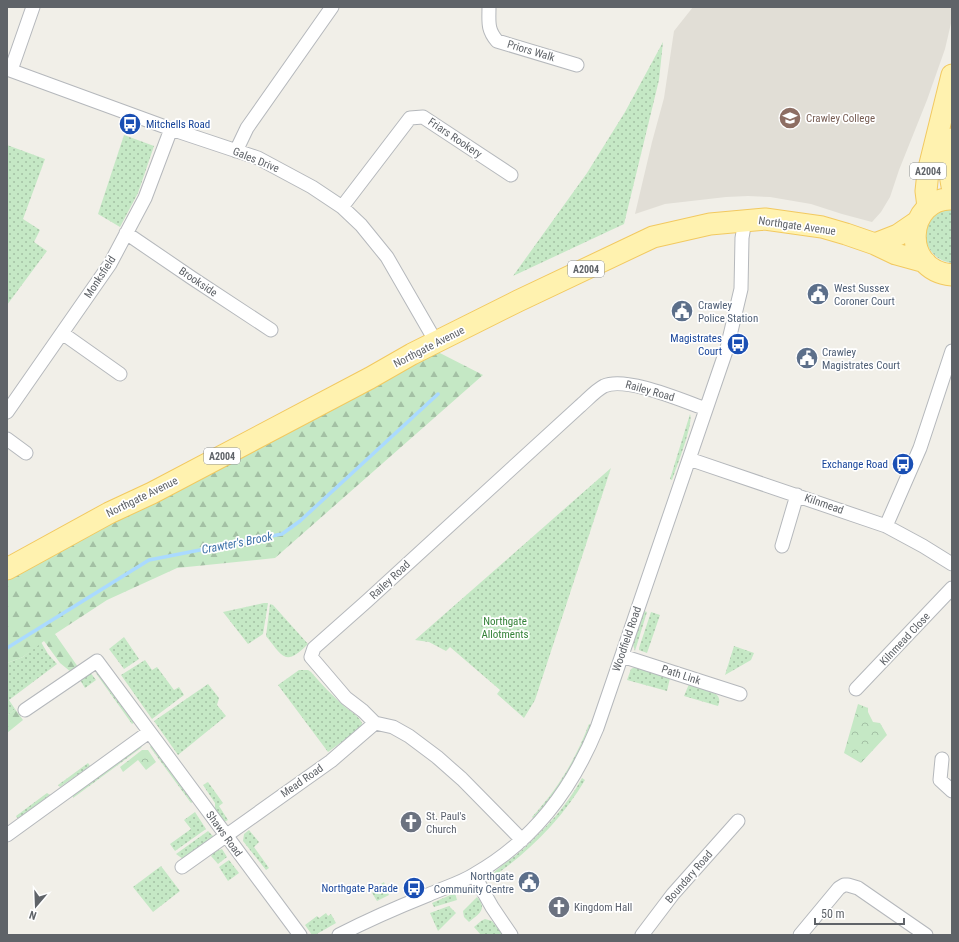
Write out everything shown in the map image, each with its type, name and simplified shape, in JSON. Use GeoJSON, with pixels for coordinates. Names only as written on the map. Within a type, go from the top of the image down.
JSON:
{"type":"FeatureCollection","features":[{"type":"Feature","properties":{"kind":"main road","name":"A2004"},"geometry":{"type":"LineString","coordinates":[[923,215],[928,172],[952,75]]}},
{"type":"Feature","properties":{"kind":"main road","name":"A2004"},"geometry":{"type":"LineString","coordinates":[[952,138],[948,163],[952,186]]}},
{"type":"Feature","properties":{"kind":"main road"},"geometry":{"type":"LineString","coordinates":[[875,244],[898,235],[938,202],[952,199]]}},
{"type":"Feature","properties":{"kind":"main road"},"geometry":{"type":"LineString","coordinates":[[923,215],[915,232],[915,242],[918,252],[925,262]]}},
{"type":"Feature","properties":{"kind":"main road","name":"Northgate Avenue"},"geometry":{"type":"LineString","coordinates":[[7,569],[109,513],[152,493],[436,342],[653,237],[710,224],[765,219],[822,227],[846,234],[875,244],[896,254],[925,262],[935,270],[952,275]]}},
{"type":"Feature","properties":{"kind":"street"},"geometry":{"type":"LineString","coordinates":[[9,69],[33,7]]}},
{"type":"Feature","properties":{"kind":"street"},"geometry":{"type":"LineString","coordinates":[[236,152],[247,128],[332,7]]}},
{"type":"Feature","properties":{"kind":"street","name":"Priors Walk"},"geometry":{"type":"LineString","coordinates":[[489,7],[489,27],[492,35],[497,41],[576,64]]}},
{"type":"Feature","properties":{"kind":"street","name":"Gales Drive"},"geometry":{"type":"LineString","coordinates":[[9,69],[171,129],[236,152],[258,158],[285,171],[312,187],[342,207],[361,225],[387,257],[436,342]]}},
{"type":"Feature","properties":{"kind":"street","name":"Friars Rookery"},"geometry":{"type":"LineString","coordinates":[[342,207],[410,118],[423,117],[511,175]]}},
{"type":"Feature","properties":{"kind":"street","name":"Monksfield"},"geometry":{"type":"LineString","coordinates":[[7,412],[110,264],[145,198],[171,129]]}},
{"type":"Feature","properties":{"kind":"street","name":"Woodfield Road"},"geometry":{"type":"LineString","coordinates":[[339,935],[402,905],[474,875],[503,857],[539,824],[556,803],[582,762],[597,728],[727,348],[741,289],[742,238],[745,220]]}},
{"type":"Feature","properties":{"kind":"street","name":"Brookside"},"geometry":{"type":"LineString","coordinates":[[126,233],[271,330]]}},
{"type":"Feature","properties":{"kind":"street"},"geometry":{"type":"LineString","coordinates":[[62,333],[120,374]]}},
{"type":"Feature","properties":{"kind":"street"},"geometry":{"type":"LineString","coordinates":[[886,526],[920,448],[952,351]]}},
{"type":"Feature","properties":{"kind":"street","name":"Railey Road"},"geometry":{"type":"LineString","coordinates":[[375,723],[364,711],[346,698],[311,657],[314,648],[580,406],[604,386],[619,383],[634,385],[706,409]]}},
{"type":"Feature","properties":{"kind":"street"},"geometry":{"type":"LineString","coordinates":[[7,439],[26,453]]}},
{"type":"Feature","properties":{"kind":"street","name":"Kilnmead"},"geometry":{"type":"LineString","coordinates":[[689,459],[886,526],[924,546],[952,564]]}},
{"type":"Feature","properties":{"kind":"street"},"geometry":{"type":"LineString","coordinates":[[782,546],[797,495]]}},
{"type":"Feature","properties":{"kind":"street","name":"Kilnmead Close"},"geometry":{"type":"LineString","coordinates":[[856,689],[952,588]]}},
{"type":"Feature","properties":{"kind":"street","name":"Path Link"},"geometry":{"type":"LineString","coordinates":[[622,656],[740,694]]}},
{"type":"Feature","properties":{"kind":"street","name":"Shaws Road"},"geometry":{"type":"LineString","coordinates":[[25,710],[97,661],[300,935]]}},
{"type":"Feature","properties":{"kind":"street"},"geometry":{"type":"LineString","coordinates":[[375,723],[393,727],[409,736],[437,757],[462,779],[522,840]]}},
{"type":"Feature","properties":{"kind":"street","name":"Mead Road"},"geometry":{"type":"LineString","coordinates":[[182,867],[331,761],[375,723]]}},
{"type":"Feature","properties":{"kind":"street"},"geometry":{"type":"LineString","coordinates":[[7,835],[149,732]]}},
{"type":"Feature","properties":{"kind":"street"},"geometry":{"type":"LineString","coordinates":[[942,758],[940,780],[952,791]]}},
{"type":"Feature","properties":{"kind":"street","name":"Boundary Road"},"geometry":{"type":"LineString","coordinates":[[642,935],[674,894],[738,821]]}},
{"type":"Feature","properties":{"kind":"street"},"geometry":{"type":"LineString","coordinates":[[474,875],[492,907],[511,935]]}},
{"type":"Feature","properties":{"kind":"street"},"geometry":{"type":"LineString","coordinates":[[800,935],[839,888],[844,885],[853,886],[867,892],[926,935]]}},
{"type":"Feature","properties":{"kind":"shaded area","name":"Crawley College"},"geometry":{"type":"Polygon","coordinates":[[[693,7],[952,7],[952,19],[945,49],[927,100],[899,170],[890,197],[881,212],[872,222],[811,204],[770,197],[748,196],[665,204],[635,214],[664,98],[674,31],[693,7]]]}},
{"type":"Feature","properties":{"kind":"green space"},"geometry":{"type":"Polygon","coordinates":[[[663,42],[659,80],[624,224],[513,276],[587,173],[625,112],[663,42]]]}},
{"type":"Feature","properties":{"kind":"green space"},"geometry":{"type":"Polygon","coordinates":[[[124,135],[154,146],[138,193],[120,227],[98,214],[124,135]]]}},
{"type":"Feature","properties":{"kind":"green space"},"geometry":{"type":"Polygon","coordinates":[[[7,145],[45,159],[23,219],[40,230],[34,242],[47,251],[7,305],[7,145]]]}},
{"type":"Feature","properties":{"kind":"green space"},"geometry":{"type":"Polygon","coordinates":[[[952,209],[952,263],[943,261],[930,250],[925,236],[930,221],[937,214],[952,209]]]}},
{"type":"Feature","properties":{"kind":"green space"},"geometry":{"type":"Polygon","coordinates":[[[436,351],[483,375],[275,558],[177,568],[107,600],[55,634],[78,667],[71,672],[60,663],[44,641],[23,657],[7,663],[7,577],[436,351]]]}},
{"type":"Feature","properties":{"kind":"green space"},"geometry":{"type":"Polygon","coordinates":[[[690,414],[691,419],[687,436],[672,480],[670,479],[690,414]]]}},
{"type":"Feature","properties":{"kind":"green space","name":"Northgate Allotments"},"geometry":{"type":"Polygon","coordinates":[[[611,468],[535,700],[524,718],[497,694],[500,690],[450,647],[446,651],[429,642],[415,640],[611,468]]]}},
{"type":"Feature","properties":{"kind":"green space"},"geometry":{"type":"Polygon","coordinates":[[[268,603],[263,634],[248,644],[223,612],[268,603]]]}},
{"type":"Feature","properties":{"kind":"green space"},"geometry":{"type":"Polygon","coordinates":[[[270,604],[273,605],[308,644],[294,655],[289,657],[281,654],[266,636],[270,604]]]}},
{"type":"Feature","properties":{"kind":"green space"},"geometry":{"type":"Polygon","coordinates":[[[644,611],[647,612],[635,651],[633,645],[644,611]]]}},
{"type":"Feature","properties":{"kind":"green space"},"geometry":{"type":"Polygon","coordinates":[[[651,612],[660,615],[647,653],[639,650],[639,648],[651,612]]]}},
{"type":"Feature","properties":{"kind":"green space"},"geometry":{"type":"Polygon","coordinates":[[[124,637],[139,659],[124,669],[109,649],[124,637]]]}},
{"type":"Feature","properties":{"kind":"green space"},"geometry":{"type":"Polygon","coordinates":[[[41,642],[48,654],[57,664],[9,700],[15,709],[7,716],[7,663],[23,657],[41,642]]]}},
{"type":"Feature","properties":{"kind":"green space"},"geometry":{"type":"Polygon","coordinates":[[[734,646],[754,653],[751,660],[725,675],[734,646]]]}},
{"type":"Feature","properties":{"kind":"green space"},"geometry":{"type":"Polygon","coordinates":[[[145,660],[152,670],[157,667],[174,690],[179,687],[184,695],[152,719],[121,675],[145,660]]]}},
{"type":"Feature","properties":{"kind":"green space"},"geometry":{"type":"Polygon","coordinates":[[[639,668],[670,678],[667,691],[627,680],[631,669],[639,668]]]}},
{"type":"Feature","properties":{"kind":"green space"},"geometry":{"type":"Polygon","coordinates":[[[299,670],[308,670],[311,672],[335,698],[361,720],[361,728],[328,752],[278,685],[299,670]]]}},
{"type":"Feature","properties":{"kind":"green space"},"geometry":{"type":"Polygon","coordinates":[[[90,672],[96,680],[85,688],[80,680],[90,672]]]}},
{"type":"Feature","properties":{"kind":"green space"},"geometry":{"type":"Polygon","coordinates":[[[95,672],[100,676],[135,722],[132,724],[95,672]]]}},
{"type":"Feature","properties":{"kind":"green space"},"geometry":{"type":"Polygon","coordinates":[[[208,684],[219,698],[217,705],[226,716],[178,755],[154,721],[208,684]]]}},
{"type":"Feature","properties":{"kind":"green space"},"geometry":{"type":"Polygon","coordinates":[[[689,684],[716,694],[719,700],[718,706],[684,696],[689,684]]]}},
{"type":"Feature","properties":{"kind":"green space"},"geometry":{"type":"Polygon","coordinates":[[[858,704],[868,708],[868,712],[873,722],[880,723],[887,735],[861,763],[844,753],[858,704]]]}},
{"type":"Feature","properties":{"kind":"green space"},"geometry":{"type":"Polygon","coordinates":[[[15,709],[23,720],[7,733],[7,716],[15,709]]]}},
{"type":"Feature","properties":{"kind":"green space"},"geometry":{"type":"Polygon","coordinates":[[[589,724],[592,725],[588,736],[563,783],[534,819],[532,817],[558,785],[572,762],[589,724]]]}},
{"type":"Feature","properties":{"kind":"green space"},"geometry":{"type":"Polygon","coordinates":[[[143,744],[141,748],[73,798],[73,794],[143,744]]]}},
{"type":"Feature","properties":{"kind":"green space"},"geometry":{"type":"Polygon","coordinates":[[[152,744],[194,801],[191,803],[150,747],[152,744]]]}},
{"type":"Feature","properties":{"kind":"green space"},"geometry":{"type":"Polygon","coordinates":[[[142,750],[148,750],[156,762],[146,770],[138,760],[123,772],[120,767],[142,750]]]}},
{"type":"Feature","properties":{"kind":"green space"},"geometry":{"type":"Polygon","coordinates":[[[88,763],[90,766],[60,787],[58,785],[88,763]]]}},
{"type":"Feature","properties":{"kind":"green space"},"geometry":{"type":"Polygon","coordinates":[[[582,778],[585,780],[555,822],[518,858],[491,878],[493,873],[522,850],[539,834],[570,798],[582,778]]]}},
{"type":"Feature","properties":{"kind":"green space"},"geometry":{"type":"Polygon","coordinates":[[[208,782],[223,803],[219,806],[228,820],[224,822],[215,813],[215,803],[203,785],[208,782]]]}},
{"type":"Feature","properties":{"kind":"green space"},"geometry":{"type":"Polygon","coordinates":[[[47,793],[50,795],[17,818],[16,816],[47,793]]]}},
{"type":"Feature","properties":{"kind":"green space"},"geometry":{"type":"Polygon","coordinates":[[[195,812],[206,829],[175,851],[170,844],[191,829],[184,820],[195,812]]]}},
{"type":"Feature","properties":{"kind":"green space"},"geometry":{"type":"Polygon","coordinates":[[[249,830],[259,842],[254,847],[269,868],[266,870],[243,841],[244,834],[249,830]]]}},
{"type":"Feature","properties":{"kind":"green space"},"geometry":{"type":"Polygon","coordinates":[[[208,831],[213,836],[213,839],[183,859],[176,854],[208,831]]]}},
{"type":"Feature","properties":{"kind":"green space"},"geometry":{"type":"Polygon","coordinates":[[[222,849],[227,857],[218,864],[211,856],[214,852],[222,849]]]}},
{"type":"Feature","properties":{"kind":"green space"},"geometry":{"type":"Polygon","coordinates":[[[229,860],[239,873],[228,881],[219,867],[229,860]]]}},
{"type":"Feature","properties":{"kind":"green space"},"geometry":{"type":"Polygon","coordinates":[[[161,866],[180,891],[153,912],[133,887],[161,866]]]}},
{"type":"Feature","properties":{"kind":"green space"},"geometry":{"type":"Polygon","coordinates":[[[384,882],[389,895],[377,901],[372,893],[382,886],[381,884],[384,882]]]}},
{"type":"Feature","properties":{"kind":"green space"},"geometry":{"type":"Polygon","coordinates":[[[455,893],[457,900],[434,907],[432,903],[455,893]]]}},
{"type":"Feature","properties":{"kind":"green space"},"geometry":{"type":"Polygon","coordinates":[[[477,897],[482,905],[482,908],[479,914],[469,922],[464,917],[463,911],[477,897]]]}},
{"type":"Feature","properties":{"kind":"green space"},"geometry":{"type":"Polygon","coordinates":[[[449,906],[456,913],[438,931],[430,913],[449,906]]]}},
{"type":"Feature","properties":{"kind":"green space"},"geometry":{"type":"Polygon","coordinates":[[[326,913],[328,916],[331,914],[336,923],[315,935],[312,935],[305,925],[317,916],[319,918],[326,913]]]}},
{"type":"Feature","properties":{"kind":"green space"},"geometry":{"type":"Polygon","coordinates":[[[485,919],[492,921],[503,935],[481,935],[474,927],[485,919]]]}},
{"type":"Feature","properties":{"kind":"waterway","name":"Crawter's Brook"},"geometry":{"type":"LineString","coordinates":[[7,648],[149,560],[282,534],[300,521],[438,394]]}},
{"type":"Feature","properties":{"kind":"place","name":"Crawley College"},"geometry":{"type":"Point","coordinates":[790,118]}},
{"type":"Feature","properties":{"kind":"place","name":"Mitchells Road"},"geometry":{"type":"Point","coordinates":[130,124]}},
{"type":"Feature","properties":{"kind":"place","name":"West Sussex Coroner Court"},"geometry":{"type":"Point","coordinates":[818,294]}},
{"type":"Feature","properties":{"kind":"place","name":"Crawley Police Station"},"geometry":{"type":"Point","coordinates":[682,311]}},
{"type":"Feature","properties":{"kind":"place","name":"Magistrates Court"},"geometry":{"type":"Point","coordinates":[738,344]}},
{"type":"Feature","properties":{"kind":"place","name":"Crawley Magistrates Court"},"geometry":{"type":"Point","coordinates":[807,358]}},
{"type":"Feature","properties":{"kind":"place","name":"Exchange Road"},"geometry":{"type":"Point","coordinates":[903,464]}},
{"type":"Feature","properties":{"kind":"place","name":"St. Paul's Church"},"geometry":{"type":"Point","coordinates":[411,822]}},
{"type":"Feature","properties":{"kind":"place","name":"Northgate Community Centre"},"geometry":{"type":"Point","coordinates":[529,882]}},
{"type":"Feature","properties":{"kind":"place","name":"Northgate Parade"},"geometry":{"type":"Point","coordinates":[414,888]}},
{"type":"Feature","properties":{"kind":"place","name":"Kingdom Hall"},"geometry":{"type":"Point","coordinates":[559,907]}}]}
